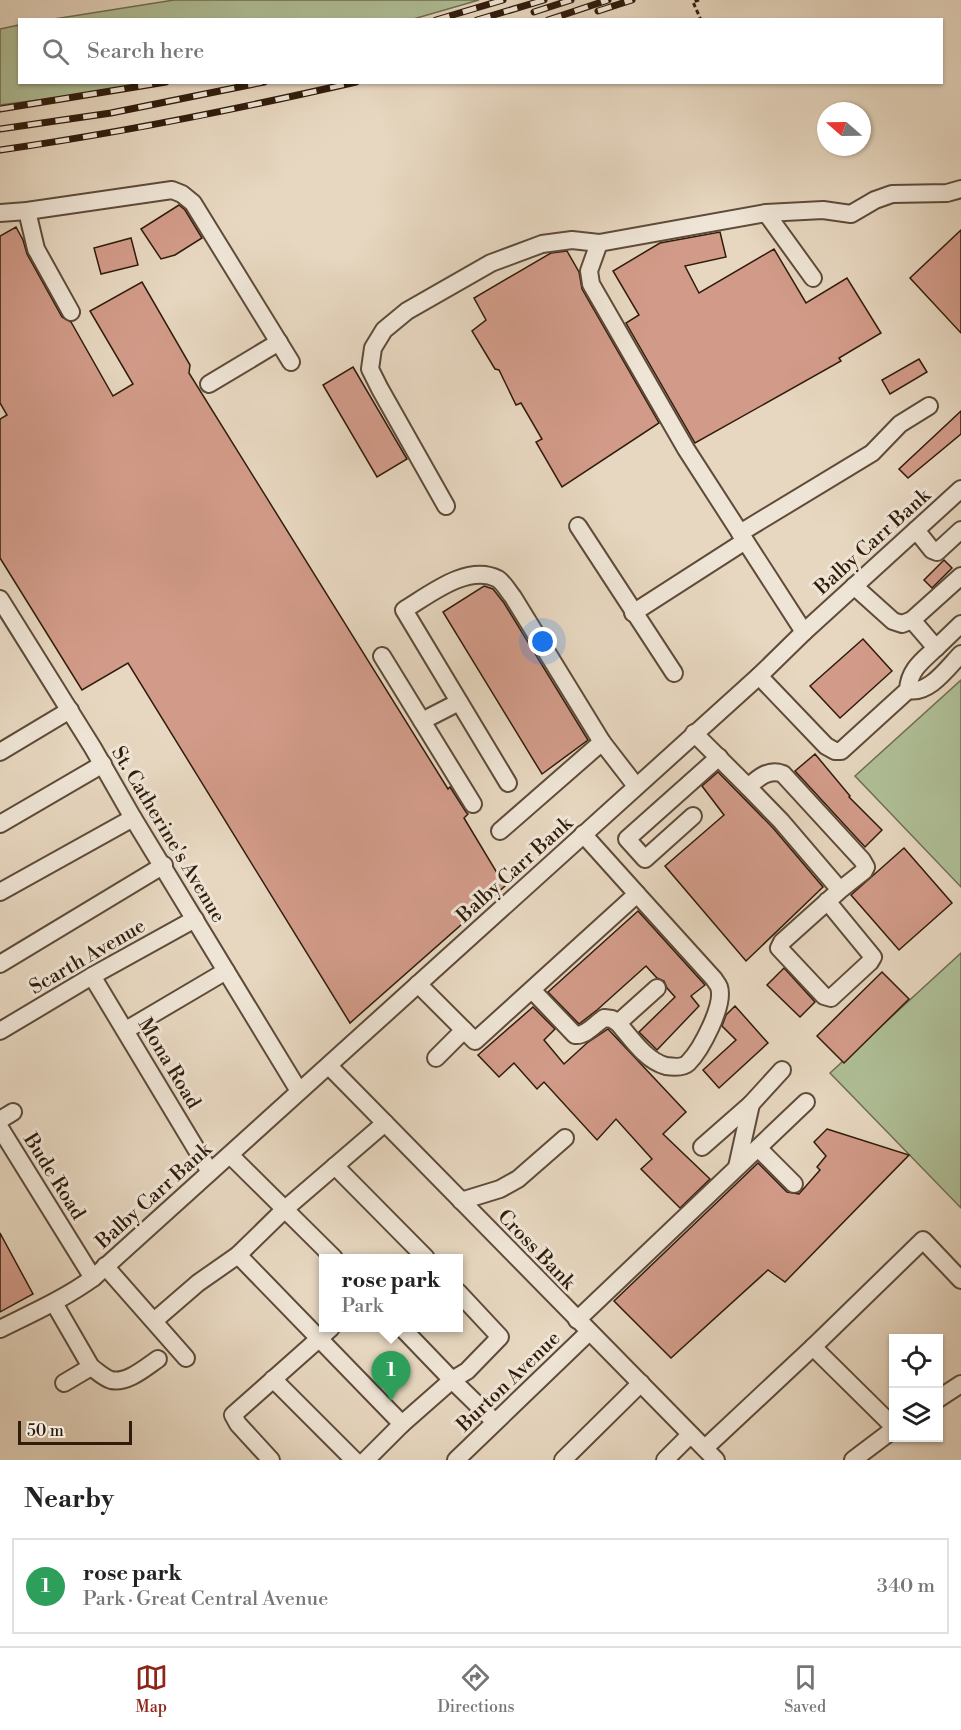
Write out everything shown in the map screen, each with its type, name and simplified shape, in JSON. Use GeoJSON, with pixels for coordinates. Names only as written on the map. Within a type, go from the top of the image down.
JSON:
{"type":"FeatureCollection","features":[{"type":"Feature","properties":{"kind":"street"},"geometry":{"type":"LineString","coordinates":[[446,506],[370,369],[373,348],[384,330],[407,311],[491,263],[542,243],[572,240],[599,243],[766,213],[823,210],[851,214],[875,200],[892,194],[947,193],[961,189]]}},
{"type":"Feature","properties":{"kind":"street"},"geometry":{"type":"LineString","coordinates":[[0,213],[172,190],[182,194],[194,203],[291,362]]}},
{"type":"Feature","properties":{"kind":"street"},"geometry":{"type":"LineString","coordinates":[[27,211],[36,249],[71,312]]}},
{"type":"Feature","properties":{"kind":"street"},"geometry":{"type":"LineString","coordinates":[[766,213],[813,278]]}},
{"type":"Feature","properties":{"kind":"street"},"geometry":{"type":"LineString","coordinates":[[599,243],[589,271],[591,284],[686,449],[804,632]]}},
{"type":"Feature","properties":{"kind":"street"},"geometry":{"type":"LineString","coordinates":[[209,384],[279,342]]}},
{"type":"Feature","properties":{"kind":"street"},"geometry":{"type":"LineString","coordinates":[[633,613],[743,537],[873,453],[900,424],[929,406]]}},
{"type":"Feature","properties":{"kind":"street","name":"Balby Carr Bank"},"geometry":{"type":"LineString","coordinates":[[0,1329],[54,1303],[99,1272],[759,676],[961,489]]}},
{"type":"Feature","properties":{"kind":"street"},"geometry":{"type":"LineString","coordinates":[[578,526],[674,673]]}},
{"type":"Feature","properties":{"kind":"street"},"geometry":{"type":"LineString","coordinates":[[916,530],[932,550],[937,552],[961,530]]}},
{"type":"Feature","properties":{"kind":"street"},"geometry":{"type":"LineString","coordinates":[[508,783],[404,610],[460,578],[473,574],[486,575],[500,580],[513,597],[602,742],[636,786]]}},
{"type":"Feature","properties":{"kind":"street"},"geometry":{"type":"LineString","coordinates":[[854,586],[893,621],[902,624],[912,620],[961,576]]}},
{"type":"Feature","properties":{"kind":"street","name":"St. Catherine's Avenue"},"geometry":{"type":"LineString","coordinates":[[0,599],[70,710],[299,1091]]}},
{"type":"Feature","properties":{"kind":"street"},"geometry":{"type":"LineString","coordinates":[[912,620],[936,648]]}},
{"type":"Feature","properties":{"kind":"street"},"geometry":{"type":"LineString","coordinates":[[759,676],[826,746],[835,751],[841,751],[908,690],[913,669],[961,624]]}},
{"type":"Feature","properties":{"kind":"street"},"geometry":{"type":"LineString","coordinates":[[908,690],[916,692],[927,688],[961,654]]}},
{"type":"Feature","properties":{"kind":"street"},"geometry":{"type":"LineString","coordinates":[[382,656],[473,804]]}},
{"type":"Feature","properties":{"kind":"street"},"geometry":{"type":"LineString","coordinates":[[422,721],[459,702]]}},
{"type":"Feature","properties":{"kind":"street"},"geometry":{"type":"LineString","coordinates":[[0,752],[70,710]]}},
{"type":"Feature","properties":{"kind":"street"},"geometry":{"type":"LineString","coordinates":[[694,733],[781,821],[840,890]]}},
{"type":"Feature","properties":{"kind":"street"},"geometry":{"type":"LineString","coordinates":[[500,831],[602,742]]}},
{"type":"Feature","properties":{"kind":"street"},"geometry":{"type":"LineString","coordinates":[[693,816],[645,859],[627,839],[719,757]]}},
{"type":"Feature","properties":{"kind":"street"},"geometry":{"type":"LineString","coordinates":[[0,824],[102,764]]}},
{"type":"Feature","properties":{"kind":"street"},"geometry":{"type":"LineString","coordinates":[[748,787],[769,772],[777,771],[783,774],[866,867],[864,871],[827,901],[782,942],[779,948],[824,996],[831,998],[873,957],[827,901]]}},
{"type":"Feature","properties":{"kind":"street"},"geometry":{"type":"LineString","coordinates":[[0,892],[133,818]]}},
{"type":"Feature","properties":{"kind":"street"},"geometry":{"type":"LineString","coordinates":[[532,990],[575,1035],[580,1036],[586,1033],[604,1018],[618,1023],[656,1062],[677,1067],[687,1064],[708,1033],[718,1003],[719,987],[714,979],[583,834]]}},
{"type":"Feature","properties":{"kind":"street"},"geometry":{"type":"LineString","coordinates":[[0,964],[164,865]]}},
{"type":"Feature","properties":{"kind":"street"},"geometry":{"type":"LineString","coordinates":[[418,984],[475,1041],[637,894]]}},
{"type":"Feature","properties":{"kind":"street","name":"Scarth Avenue"},"geometry":{"type":"LineString","coordinates":[[0,1031],[92,976],[195,919]]}},
{"type":"Feature","properties":{"kind":"street"},"geometry":{"type":"LineString","coordinates":[[126,1030],[226,971]]}},
{"type":"Feature","properties":{"kind":"street","name":"Mona Road"},"geometry":{"type":"LineString","coordinates":[[92,976],[210,1172]]}},
{"type":"Feature","properties":{"kind":"street"},"geometry":{"type":"LineString","coordinates":[[618,1023],[657,988]]}},
{"type":"Feature","properties":{"kind":"street"},"geometry":{"type":"LineString","coordinates":[[436,1058],[464,1030]]}},
{"type":"Feature","properties":{"kind":"street","name":"Cross Bank"},"geometry":{"type":"LineString","coordinates":[[329,1066],[710,1454]]}},
{"type":"Feature","properties":{"kind":"street"},"geometry":{"type":"LineString","coordinates":[[702,1147],[751,1104],[782,1070]]}},
{"type":"Feature","properties":{"kind":"street","name":"Burton Avenue"},"geometry":{"type":"LineString","coordinates":[[456,1460],[495,1422],[583,1326],[737,1167],[806,1102]]}},
{"type":"Feature","properties":{"kind":"street"},"geometry":{"type":"LineString","coordinates":[[737,1167],[751,1104]]}},
{"type":"Feature","properties":{"kind":"street"},"geometry":{"type":"LineString","coordinates":[[154,1322],[198,1283],[238,1255],[285,1209],[385,1123]]}},
{"type":"Feature","properties":{"kind":"street","name":"Bude Road"},"geometry":{"type":"LineString","coordinates":[[0,1128],[99,1272],[154,1322],[186,1358]]}},
{"type":"Feature","properties":{"kind":"street"},"geometry":{"type":"LineString","coordinates":[[461,1201],[500,1189],[518,1179],[565,1138]]}},
{"type":"Feature","properties":{"kind":"street"},"geometry":{"type":"LineString","coordinates":[[758,1148],[794,1184]]}},
{"type":"Feature","properties":{"kind":"street"},"geometry":{"type":"LineString","coordinates":[[230,1155],[330,1254]]}},
{"type":"Feature","properties":{"kind":"street"},"geometry":{"type":"LineString","coordinates":[[336,1166],[422,1254]]}},
{"type":"Feature","properties":{"kind":"street"},"geometry":{"type":"LineString","coordinates":[[710,1454],[813,1347],[923,1240],[961,1280]]}},
{"type":"Feature","properties":{"kind":"street"},"geometry":{"type":"LineString","coordinates":[[238,1255],[319,1328]]}},
{"type":"Feature","properties":{"kind":"street"},"geometry":{"type":"LineString","coordinates":[[366,1460],[402,1424],[452,1380],[467,1371],[500,1337],[463,1296]]}},
{"type":"Feature","properties":{"kind":"street"},"geometry":{"type":"LineString","coordinates":[[54,1303],[91,1367],[109,1379],[117,1380],[133,1375],[158,1359]]}},
{"type":"Feature","properties":{"kind":"street"},"geometry":{"type":"LineString","coordinates":[[406,1332],[495,1422]]}},
{"type":"Feature","properties":{"kind":"street"},"geometry":{"type":"LineString","coordinates":[[271,1460],[233,1416],[324,1333],[402,1424]]}},
{"type":"Feature","properties":{"kind":"street"},"geometry":{"type":"LineString","coordinates":[[813,1347],[889,1423]]}},
{"type":"Feature","properties":{"kind":"street"},"geometry":{"type":"LineString","coordinates":[[63,1383],[91,1367]]}},
{"type":"Feature","properties":{"kind":"street"},"geometry":{"type":"LineString","coordinates":[[273,1379],[354,1460]]}},
{"type":"Feature","properties":{"kind":"street"},"geometry":{"type":"LineString","coordinates":[[563,1460],[641,1383]]}},
{"type":"Feature","properties":{"kind":"street"},"geometry":{"type":"LineString","coordinates":[[943,1396],[961,1384]]}},
{"type":"Feature","properties":{"kind":"street"},"geometry":{"type":"LineString","coordinates":[[853,1460],[889,1432]]}},
{"type":"Feature","properties":{"kind":"street"},"geometry":{"type":"LineString","coordinates":[[665,1460],[690,1435]]}},
{"type":"Feature","properties":{"kind":"path"},"geometry":{"type":"LineString","coordinates":[[699,0],[693,2],[700,18]]}},
{"type":"Feature","properties":{"kind":"green space"},"geometry":{"type":"Polygon","coordinates":[[[174,0],[479,0],[417,18],[60,18],[174,0]]]}},
{"type":"Feature","properties":{"kind":"green space"},"geometry":{"type":"Polygon","coordinates":[[[18,25],[18,84],[139,84],[0,105],[0,29],[18,25]]]}},
{"type":"Feature","properties":{"kind":"green space"},"geometry":{"type":"Polygon","coordinates":[[[961,680],[961,887],[855,776],[961,680]]]}},
{"type":"Feature","properties":{"kind":"green space"},"geometry":{"type":"Polygon","coordinates":[[[961,953],[961,1208],[830,1073],[961,953]]]}},
{"type":"Feature","properties":{"kind":"building"},"geometry":{"type":"Polygon","coordinates":[[[179,205],[185,210],[202,238],[175,255],[161,259],[141,229],[179,205]]]}},
{"type":"Feature","properties":{"kind":"building"},"geometry":{"type":"Polygon","coordinates":[[[16,227],[27,254],[62,317],[71,322],[113,396],[133,384],[90,311],[142,282],[190,365],[189,373],[448,789],[450,787],[468,814],[464,818],[505,886],[350,1023],[128,663],[82,690],[0,558],[0,419],[7,415],[0,403],[0,236],[16,227]]]}},
{"type":"Feature","properties":{"kind":"building"},"geometry":{"type":"Polygon","coordinates":[[[961,230],[961,333],[910,278],[961,230]]]}},
{"type":"Feature","properties":{"kind":"building"},"geometry":{"type":"Polygon","coordinates":[[[720,232],[726,257],[685,266],[699,293],[774,249],[806,303],[847,278],[881,333],[839,358],[841,361],[695,443],[626,323],[639,315],[613,271],[660,243],[720,232]]]}},
{"type":"Feature","properties":{"kind":"building"},"geometry":{"type":"Polygon","coordinates":[[[131,238],[138,265],[101,274],[94,248],[131,238]]]}},
{"type":"Feature","properties":{"kind":"building"},"geometry":{"type":"Polygon","coordinates":[[[567,251],[579,272],[582,289],[659,423],[562,487],[536,442],[542,439],[521,403],[516,405],[499,370],[495,369],[472,331],[486,320],[474,298],[551,253],[567,251]]]}},
{"type":"Feature","properties":{"kind":"building"},"geometry":{"type":"Polygon","coordinates":[[[919,359],[927,372],[890,394],[882,380],[919,359]]]}},
{"type":"Feature","properties":{"kind":"building"},"geometry":{"type":"Polygon","coordinates":[[[353,367],[407,459],[377,477],[323,385],[353,367]]]}},
{"type":"Feature","properties":{"kind":"building"},"geometry":{"type":"Polygon","coordinates":[[[961,411],[961,434],[908,478],[899,469],[961,411]]]}},
{"type":"Feature","properties":{"kind":"building"},"geometry":{"type":"Polygon","coordinates":[[[944,560],[952,568],[932,588],[924,580],[944,560]]]}},
{"type":"Feature","properties":{"kind":"building"},"geometry":{"type":"Polygon","coordinates":[[[484,586],[493,589],[504,603],[588,740],[542,774],[443,612],[484,586]]]}},
{"type":"Feature","properties":{"kind":"building"},"geometry":{"type":"Polygon","coordinates":[[[863,639],[892,671],[840,718],[810,686],[863,639]]]}},
{"type":"Feature","properties":{"kind":"building"},"geometry":{"type":"Polygon","coordinates":[[[815,754],[849,797],[882,830],[865,847],[795,771],[815,754]]]}},
{"type":"Feature","properties":{"kind":"building"},"geometry":{"type":"Polygon","coordinates":[[[718,772],[773,828],[823,887],[746,961],[665,866],[724,815],[702,786],[718,772]]]}},
{"type":"Feature","properties":{"kind":"building"},"geometry":{"type":"Polygon","coordinates":[[[904,848],[952,903],[899,950],[851,895],[904,848]]]}},
{"type":"Feature","properties":{"kind":"building"},"geometry":{"type":"Polygon","coordinates":[[[638,911],[705,985],[691,996],[699,1006],[657,1050],[639,1032],[675,997],[664,981],[657,978],[646,966],[579,1024],[548,992],[638,911]]]}},
{"type":"Feature","properties":{"kind":"building"},"geometry":{"type":"Polygon","coordinates":[[[784,968],[815,1002],[800,1017],[767,985],[784,968]]]}},
{"type":"Feature","properties":{"kind":"building"},"geometry":{"type":"Polygon","coordinates":[[[882,972],[909,999],[844,1063],[817,1036],[882,972]]]}},
{"type":"Feature","properties":{"kind":"building"},"geometry":{"type":"Polygon","coordinates":[[[735,1006],[768,1043],[719,1088],[703,1070],[736,1040],[722,1026],[726,1015],[735,1006]]]}},
{"type":"Feature","properties":{"kind":"building"},"geometry":{"type":"Polygon","coordinates":[[[533,1007],[555,1029],[544,1040],[564,1064],[587,1043],[608,1029],[686,1112],[663,1134],[710,1179],[680,1208],[641,1169],[652,1159],[616,1119],[597,1140],[544,1082],[537,1089],[514,1063],[499,1077],[478,1055],[533,1007]]]}},
{"type":"Feature","properties":{"kind":"building"},"geometry":{"type":"Polygon","coordinates":[[[827,1129],[909,1155],[785,1282],[768,1270],[671,1358],[614,1301],[758,1163],[787,1192],[799,1194],[820,1170],[817,1167],[826,1156],[814,1142],[827,1129]]]}},
{"type":"Feature","properties":{"kind":"building"},"geometry":{"type":"Polygon","coordinates":[[[0,1233],[33,1294],[0,1312],[0,1233]]]}},
{"type":"Feature","properties":{"kind":"railway"},"geometry":{"type":"LineString","coordinates":[[443,18],[503,0]]}},
{"type":"Feature","properties":{"kind":"railway"},"geometry":{"type":"LineString","coordinates":[[484,18],[544,0]]}},
{"type":"Feature","properties":{"kind":"railway"},"geometry":{"type":"LineString","coordinates":[[534,12],[571,0]]}},
{"type":"Feature","properties":{"kind":"railway"},"geometry":{"type":"LineString","coordinates":[[554,18],[608,0]]}},
{"type":"Feature","properties":{"kind":"railway"},"geometry":{"type":"LineString","coordinates":[[598,11],[632,0]]}},
{"type":"Feature","properties":{"kind":"railway"},"geometry":{"type":"LineString","coordinates":[[0,109],[154,84]]}},
{"type":"Feature","properties":{"kind":"railway"},"geometry":{"type":"LineString","coordinates":[[0,129],[111,113],[254,84]]}},
{"type":"Feature","properties":{"kind":"railway"},"geometry":{"type":"LineString","coordinates":[[0,150],[179,120],[347,84]]}},
{"type":"Feature","properties":{"kind":"place","name":"rose park"},"geometry":{"type":"Point","coordinates":[391,1401]}}]}
